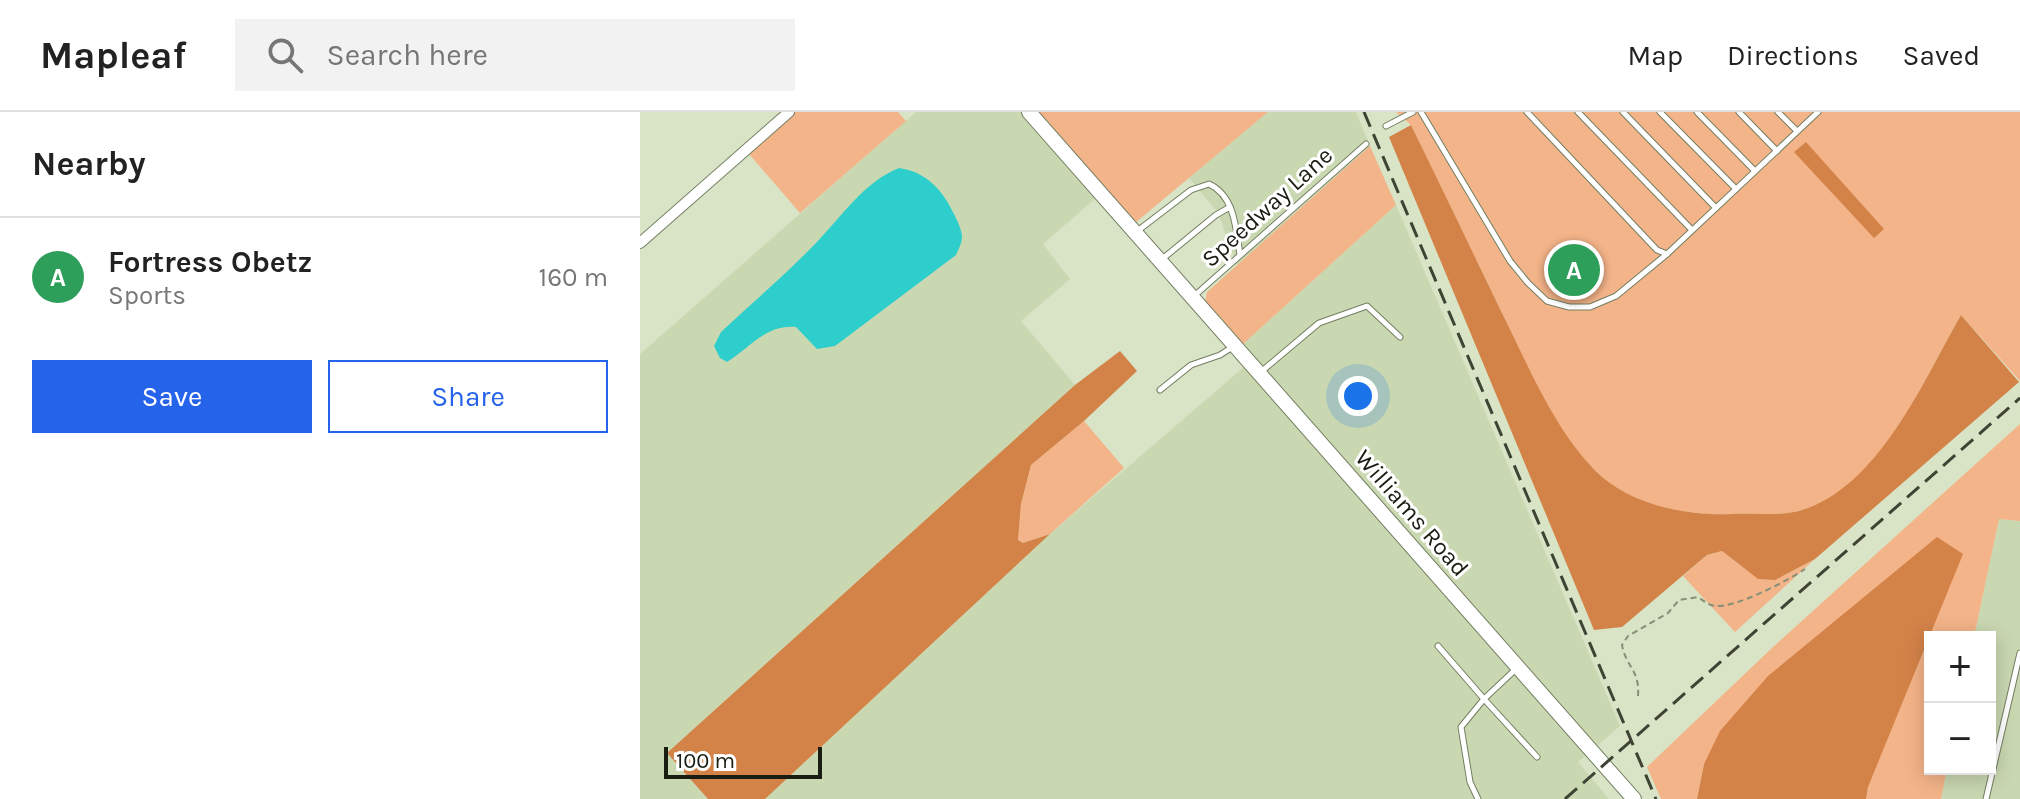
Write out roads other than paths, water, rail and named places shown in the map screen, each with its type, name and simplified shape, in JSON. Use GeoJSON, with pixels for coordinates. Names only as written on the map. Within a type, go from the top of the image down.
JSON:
{"type":"FeatureCollection","features":[{"type":"Feature","properties":{"kind":"main road","name":"Williams Road"},"geometry":{"type":"LineString","coordinates":[[1029,112],[1634,799]]}},
{"type":"Feature","properties":{"kind":"street"},"geometry":{"type":"LineString","coordinates":[[640,243],[789,112]]}},
{"type":"Feature","properties":{"kind":"lane"},"geometry":{"type":"LineString","coordinates":[[1386,126],[1413,112]]}},
{"type":"Feature","properties":{"kind":"lane"},"geometry":{"type":"LineString","coordinates":[[1421,112],[1510,261],[1547,301],[1569,307],[1590,307],[1616,296],[1667,254],[1818,112]]}},
{"type":"Feature","properties":{"kind":"lane"},"geometry":{"type":"LineString","coordinates":[[1527,112],[1657,250],[1667,254]]}},
{"type":"Feature","properties":{"kind":"lane"},"geometry":{"type":"LineString","coordinates":[[1578,112],[1692,230]]}},
{"type":"Feature","properties":{"kind":"lane"},"geometry":{"type":"LineString","coordinates":[[1623,112],[1716,208]]}},
{"type":"Feature","properties":{"kind":"lane"},"geometry":{"type":"LineString","coordinates":[[1660,112],[1736,189]]}},
{"type":"Feature","properties":{"kind":"lane"},"geometry":{"type":"LineString","coordinates":[[1697,112],[1755,171]]}},
{"type":"Feature","properties":{"kind":"lane"},"geometry":{"type":"LineString","coordinates":[[1739,112],[1777,151]]}},
{"type":"Feature","properties":{"kind":"lane"},"geometry":{"type":"LineString","coordinates":[[1778,112],[1797,131]]}},
{"type":"Feature","properties":{"kind":"lane","name":"Speedway Lane"},"geometry":{"type":"LineString","coordinates":[[1192,298],[1366,144]]}},
{"type":"Feature","properties":{"kind":"lane"},"geometry":{"type":"LineString","coordinates":[[1135,232],[1191,190],[1209,184],[1220,189],[1230,207],[1240,256]]}},
{"type":"Feature","properties":{"kind":"lane"},"geometry":{"type":"LineString","coordinates":[[1160,261],[1230,207]]}},
{"type":"Feature","properties":{"kind":"lane"},"geometry":{"type":"LineString","coordinates":[[1260,373],[1319,323],[1367,306],[1400,337]]}},
{"type":"Feature","properties":{"kind":"lane"},"geometry":{"type":"LineString","coordinates":[[1160,390],[1191,365],[1220,355],[1235,345]]}},
{"type":"Feature","properties":{"kind":"lane"},"geometry":{"type":"LineString","coordinates":[[1438,646],[1537,757]]}},
{"type":"Feature","properties":{"kind":"lane"},"geometry":{"type":"LineString","coordinates":[[1986,799],[2020,653]]}},
{"type":"Feature","properties":{"kind":"lane"},"geometry":{"type":"LineString","coordinates":[[1478,799],[1470,782],[1461,727],[1484,699],[1518,668]]}},
{"type":"Feature","properties":{"kind":"water"},"geometry":{"type":"Polygon","coordinates":[[[899,168],[925,178],[944,197],[962,234],[956,255],[835,346],[817,349],[796,327],[785,327],[767,333],[727,362],[720,358],[714,346],[721,332],[805,254],[864,191],[899,168]]]}},
{"type":"Feature","properties":{"kind":"railway"},"geometry":{"type":"LineString","coordinates":[[1364,112],[1656,799]]}},
{"type":"Feature","properties":{"kind":"railway"},"geometry":{"type":"LineString","coordinates":[[1565,799],[2020,398]]}},
{"type":"Feature","properties":{"kind":"place","name":"Fortress Obetz"},"geometry":{"type":"Point","coordinates":[1574,270]}}]}
